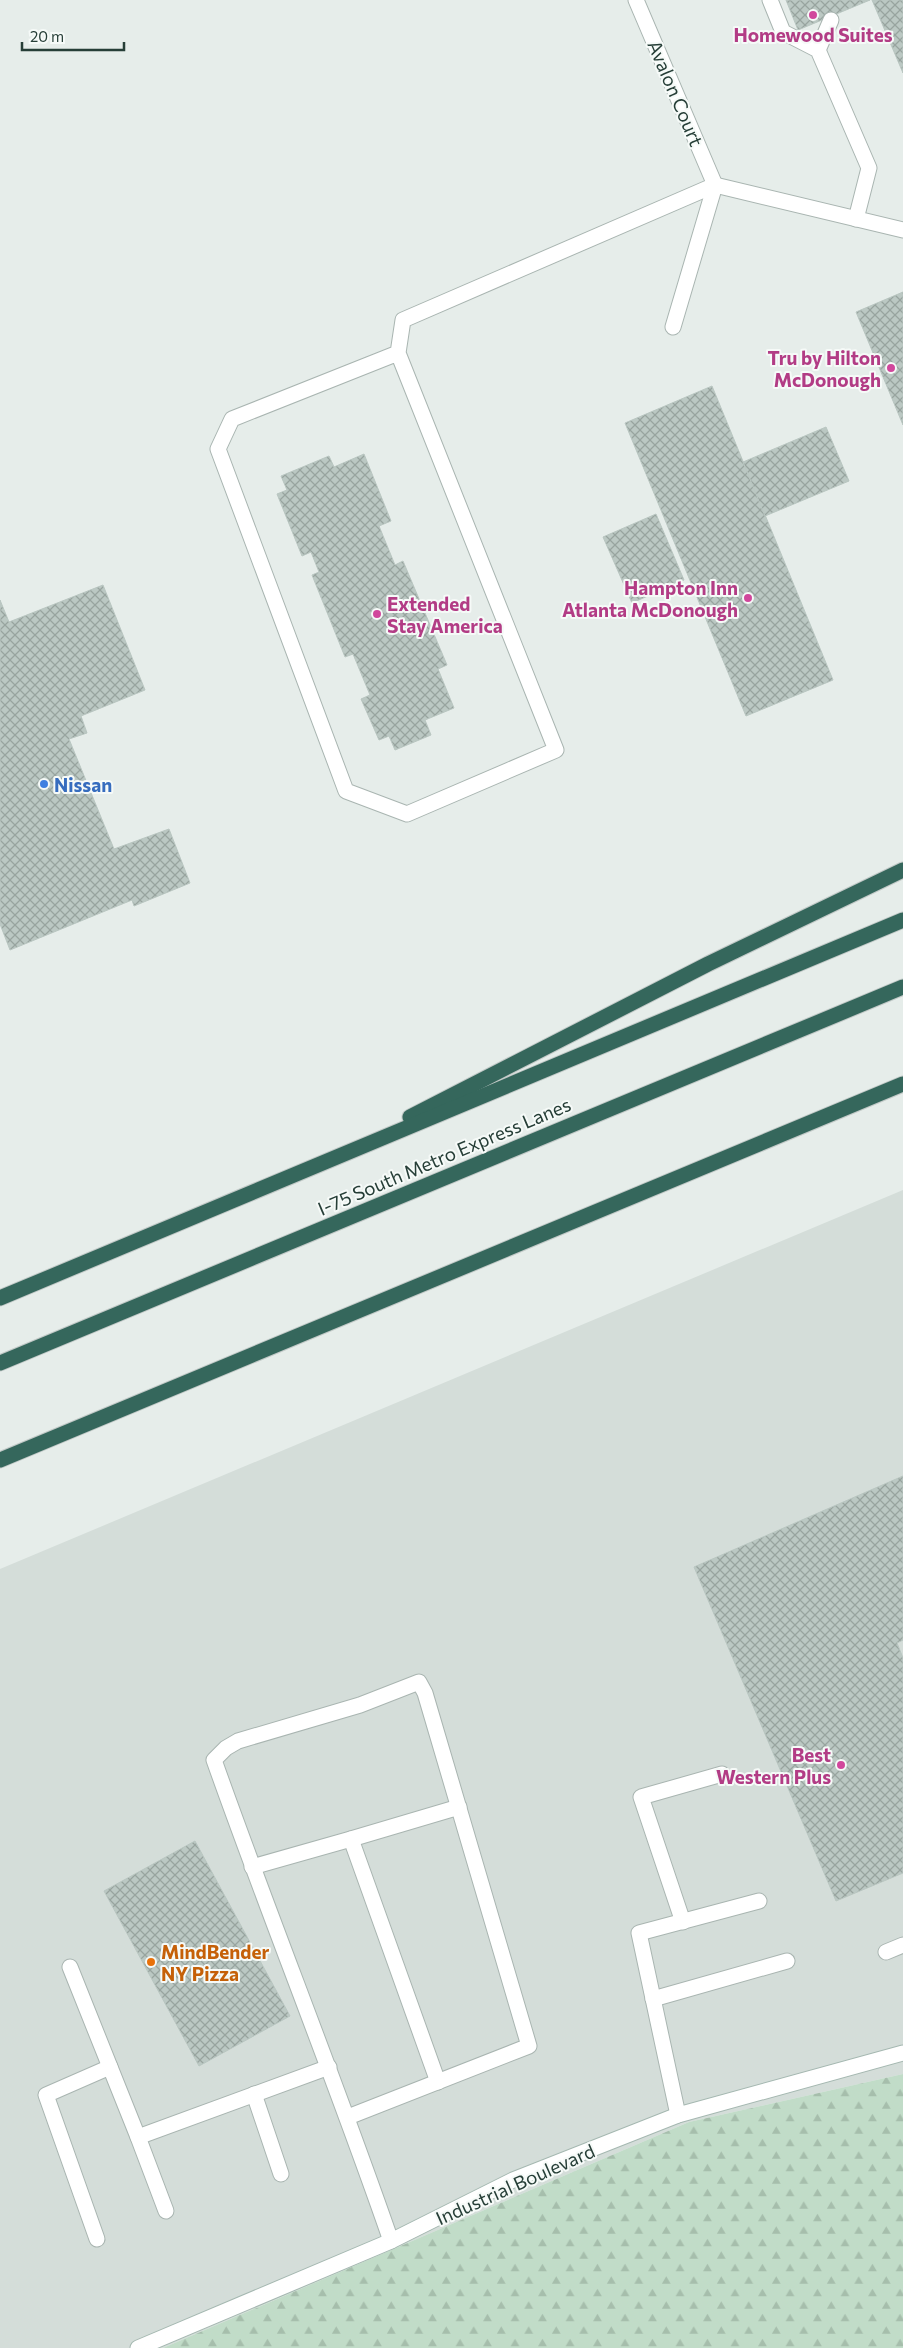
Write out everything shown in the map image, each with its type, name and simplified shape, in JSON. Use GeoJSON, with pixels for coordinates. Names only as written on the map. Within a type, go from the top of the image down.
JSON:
{"type":"FeatureCollection","features":[{"type":"Feature","properties":{"kind":"highway"},"geometry":{"type":"LineString","coordinates":[[306,1171],[708,964],[903,870]]}},
{"type":"Feature","properties":{"kind":"highway"},"geometry":{"type":"LineString","coordinates":[[0,1298],[903,920]]}},
{"type":"Feature","properties":{"kind":"highway","name":"I-75 South Metro Express Lanes"},"geometry":{"type":"LineString","coordinates":[[0,1363],[903,987]]}},
{"type":"Feature","properties":{"kind":"highway"},"geometry":{"type":"LineString","coordinates":[[0,1460],[903,1084]]}},
{"type":"Feature","properties":{"kind":"street","name":"Avalon Court"},"geometry":{"type":"LineString","coordinates":[[636,0],[715,185]]}},
{"type":"Feature","properties":{"kind":"street"},"geometry":{"type":"LineString","coordinates":[[770,0],[783,32],[818,50],[869,168],[856,219]]}},
{"type":"Feature","properties":{"kind":"street"},"geometry":{"type":"LineString","coordinates":[[818,50],[831,20]]}},
{"type":"Feature","properties":{"kind":"street"},"geometry":{"type":"LineString","coordinates":[[673,327],[715,185]]}},
{"type":"Feature","properties":{"kind":"street"},"geometry":{"type":"LineString","coordinates":[[398,352],[232,419],[218,449],[346,791],[406,814],[556,750],[398,352],[404,320],[715,185],[903,230]]}},
{"type":"Feature","properties":{"kind":"street"},"geometry":{"type":"LineString","coordinates":[[348,2117],[529,2046],[426,1693],[419,1682],[360,1704],[238,1741],[226,1748],[214,1760],[252,1867],[348,2117],[391,2241]]}},
{"type":"Feature","properties":{"kind":"street"},"geometry":{"type":"LineString","coordinates":[[683,1922],[641,1797],[722,1774]]}},
{"type":"Feature","properties":{"kind":"street"},"geometry":{"type":"LineString","coordinates":[[252,1867],[459,1807]]}},
{"type":"Feature","properties":{"kind":"street"},"geometry":{"type":"LineString","coordinates":[[351,1839],[438,2082]]}},
{"type":"Feature","properties":{"kind":"street"},"geometry":{"type":"LineString","coordinates":[[678,2115],[639,1934],[759,1901]]}},
{"type":"Feature","properties":{"kind":"street"},"geometry":{"type":"LineString","coordinates":[[886,1952],[903,1945]]}},
{"type":"Feature","properties":{"kind":"street"},"geometry":{"type":"LineString","coordinates":[[653,1999],[787,1960]]}},
{"type":"Feature","properties":{"kind":"street"},"geometry":{"type":"LineString","coordinates":[[70,1967],[166,2211]]}},
{"type":"Feature","properties":{"kind":"street","name":"Industrial Boulevard"},"geometry":{"type":"LineString","coordinates":[[138,2348],[391,2241],[513,2180],[678,2115],[903,2053]]}},
{"type":"Feature","properties":{"kind":"street"},"geometry":{"type":"LineString","coordinates":[[138,2137],[329,2067]]}},
{"type":"Feature","properties":{"kind":"street"},"geometry":{"type":"LineString","coordinates":[[97,2239],[46,2095],[110,2068]]}},
{"type":"Feature","properties":{"kind":"street"},"geometry":{"type":"LineString","coordinates":[[254,2094],[281,2174]]}},
{"type":"Feature","properties":{"kind":"shaded area"},"geometry":{"type":"Polygon","coordinates":[[[903,1190],[903,2074],[689,2122],[163,2348],[0,2348],[0,1569],[903,1190]]]}},
{"type":"Feature","properties":{"kind":"green space"},"geometry":{"type":"Polygon","coordinates":[[[903,2074],[903,2348],[163,2348],[689,2122],[903,2074]]]}},
{"type":"Feature","properties":{"kind":"building","name":"Homewood Suites"},"geometry":{"type":"Polygon","coordinates":[[[786,0],[870,0],[798,30],[786,0]]]}},
{"type":"Feature","properties":{"kind":"building","name":"Homewood Suites"},"geometry":{"type":"Polygon","coordinates":[[[872,0],[903,0],[903,73],[872,0]]]}},
{"type":"Feature","properties":{"kind":"building","name":"Tru by Hilton McDonough"},"geometry":{"type":"Polygon","coordinates":[[[903,292],[903,425],[856,312],[903,292]]]}},
{"type":"Feature","properties":{"kind":"building","name":"Hampton Inn Atlanta McDonough"},"geometry":{"type":"Polygon","coordinates":[[[712,386],[833,680],[746,716],[625,423],[712,386]]]}},
{"type":"Feature","properties":{"kind":"building"},"geometry":{"type":"Polygon","coordinates":[[[826,427],[849,481],[765,516],[743,462],[826,427]]]}},
{"type":"Feature","properties":{"kind":"building","name":"Extended Stay America"},"geometry":{"type":"Polygon","coordinates":[[[364,454],[391,521],[379,526],[395,565],[403,561],[447,665],[438,669],[454,708],[425,720],[431,735],[395,750],[389,736],[379,740],[361,699],[370,695],[353,654],[345,657],[312,575],[319,572],[311,552],[302,556],[277,494],[287,490],[281,476],[329,456],[334,467],[364,454]]]}},
{"type":"Feature","properties":{"kind":"building"},"geometry":{"type":"Polygon","coordinates":[[[656,514],[684,580],[632,603],[603,537],[656,514]]]}},
{"type":"Feature","properties":{"kind":"building","name":"Nissan"},"geometry":{"type":"Polygon","coordinates":[[[103,585],[145,690],[81,716],[87,733],[69,739],[114,849],[169,829],[190,883],[134,906],[132,900],[10,950],[0,924],[0,600],[9,622],[103,585]]]}},
{"type":"Feature","properties":{"kind":"building","name":"Best Western Plus"},"geometry":{"type":"Polygon","coordinates":[[[903,1476],[903,1640],[897,1643],[903,1658],[903,1873],[836,1901],[694,1567],[903,1476]]]}},
{"type":"Feature","properties":{"kind":"building"},"geometry":{"type":"Polygon","coordinates":[[[195,1841],[290,2016],[199,2066],[104,1891],[195,1841]]]}},
{"type":"Feature","properties":{"kind":"place","name":"Homewood Suites"},"geometry":{"type":"Point","coordinates":[813,15]}},
{"type":"Feature","properties":{"kind":"place","name":"Tru by Hilton McDonough"},"geometry":{"type":"Point","coordinates":[891,368]}},
{"type":"Feature","properties":{"kind":"place","name":"Hampton Inn Atlanta McDonough"},"geometry":{"type":"Point","coordinates":[748,598]}},
{"type":"Feature","properties":{"kind":"place","name":"Extended Stay America"},"geometry":{"type":"Point","coordinates":[377,614]}},
{"type":"Feature","properties":{"kind":"place","name":"Nissan"},"geometry":{"type":"Point","coordinates":[44,784]}},
{"type":"Feature","properties":{"kind":"place","name":"Best Western Plus"},"geometry":{"type":"Point","coordinates":[841,1765]}},
{"type":"Feature","properties":{"kind":"place","name":"MindBender NY Pizza"},"geometry":{"type":"Point","coordinates":[151,1962]}}]}
